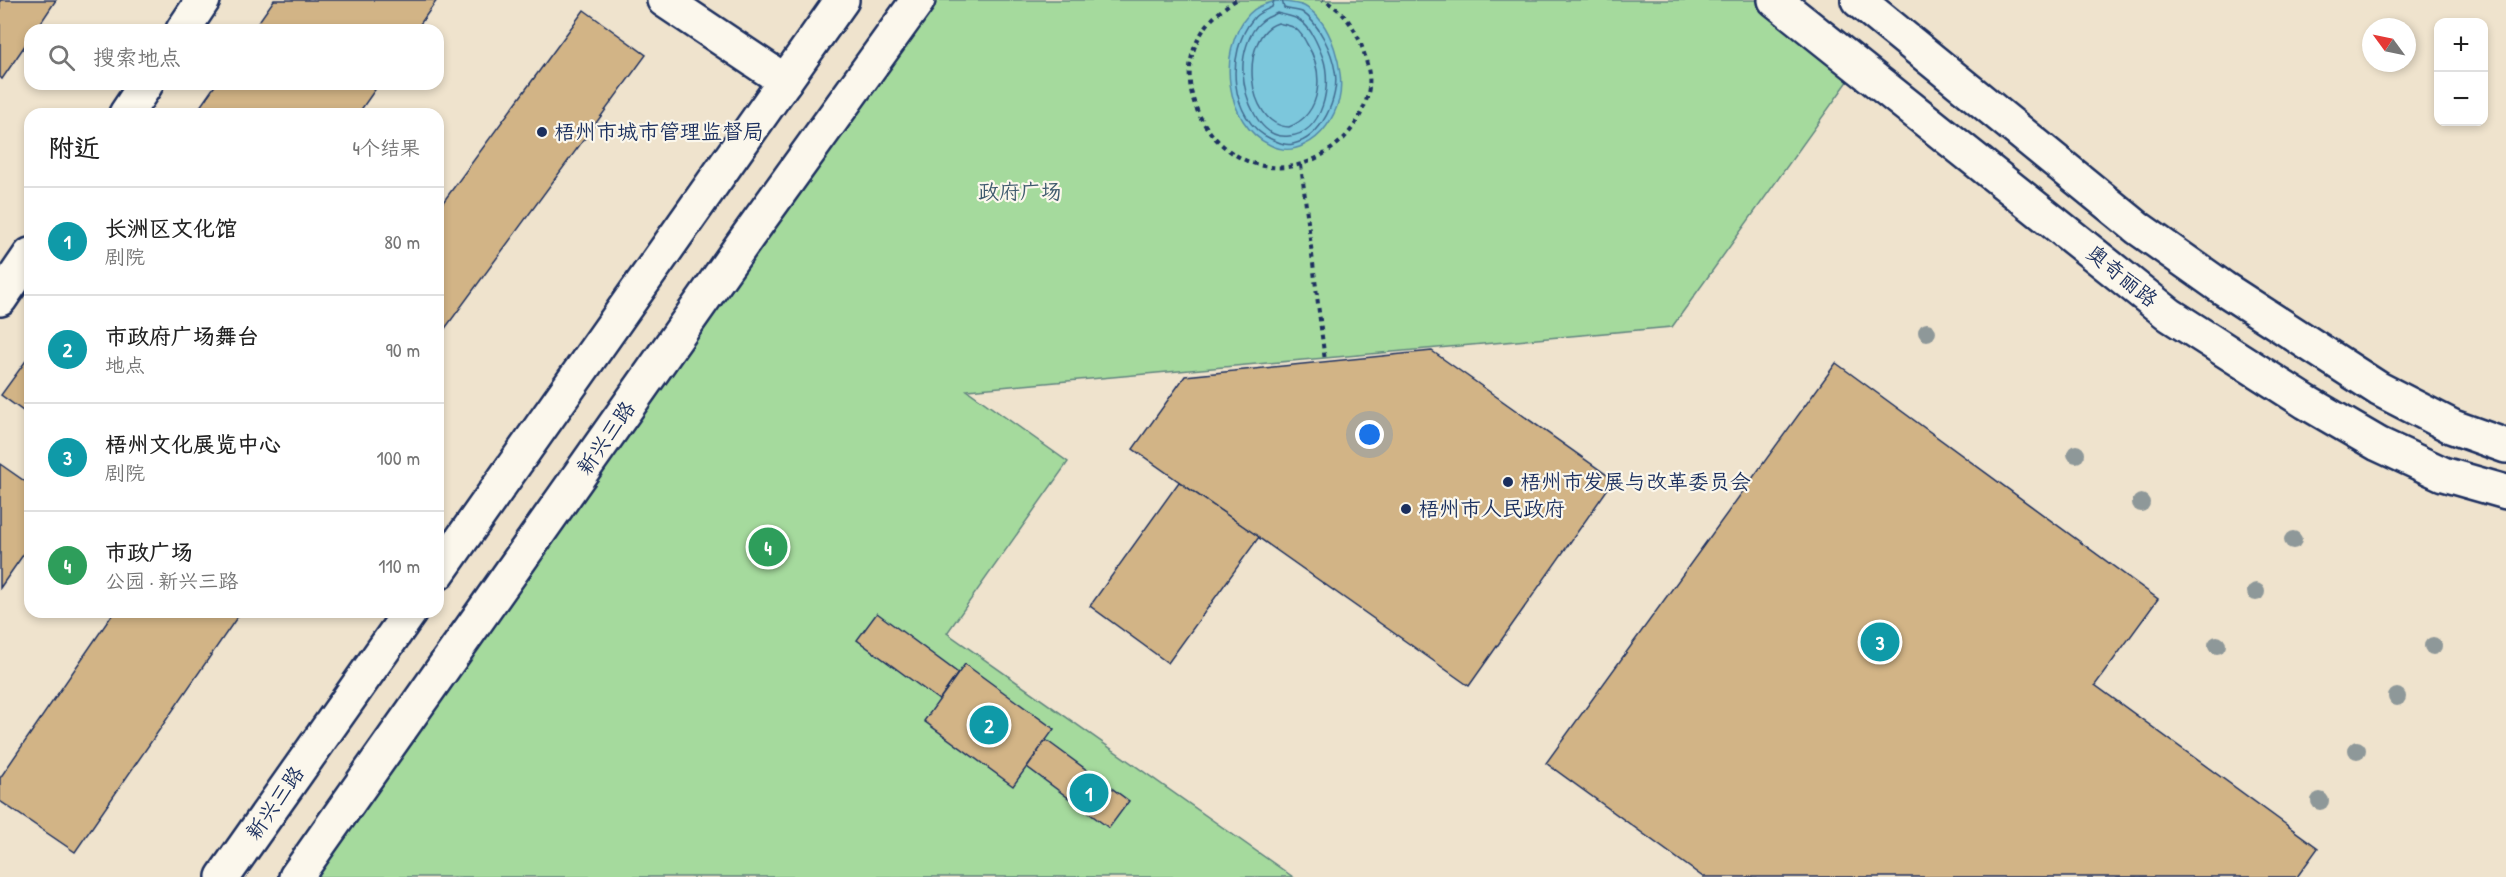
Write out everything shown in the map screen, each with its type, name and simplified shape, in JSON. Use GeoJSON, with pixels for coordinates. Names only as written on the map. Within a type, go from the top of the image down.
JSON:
{"type":"FeatureCollection","features":[{"type":"Feature","properties":{"kind":"main road"},"geometry":{"type":"LineString","coordinates":[[187,24],[204,0]]}},
{"type":"Feature","properties":{"kind":"main road"},"geometry":{"type":"LineString","coordinates":[[664,0],[785,81]]}},
{"type":"Feature","properties":{"kind":"main road"},"geometry":{"type":"LineString","coordinates":[[444,564],[842,0]]}},
{"type":"Feature","properties":{"kind":"main road","name":"新兴三路"},"geometry":{"type":"LineString","coordinates":[[296,877],[748,236],[918,0]]}},
{"type":"Feature","properties":{"kind":"main road","name":"奥奇丽路"},"geometry":{"type":"LineString","coordinates":[[1775,0],[2170,315],[2306,402],[2378,444],[2443,474],[2506,492]]}},
{"type":"Feature","properties":{"kind":"main road"},"geometry":{"type":"LineString","coordinates":[[1858,0],[2138,228],[2223,288],[2379,389],[2453,427],[2506,446]]}},
{"type":"Feature","properties":{"kind":"main road"},"geometry":{"type":"LineString","coordinates":[[130,108],[142,90]]}},
{"type":"Feature","properties":{"kind":"main road"},"geometry":{"type":"LineString","coordinates":[[0,299],[24,264]]}},
{"type":"Feature","properties":{"kind":"main road","name":"新兴三路"},"geometry":{"type":"LineString","coordinates":[[223,877],[406,618]]}},
{"type":"Feature","properties":{"kind":"path"},"geometry":{"type":"LineString","coordinates":[[1236,0],[1220,10],[1201,33],[1191,61],[1190,92],[1200,120],[1217,143],[1243,160],[1271,167],[1301,165],[1328,153],[1349,133],[1364,107],[1369,78],[1364,49],[1351,24],[1330,3],[1323,0]]}},
{"type":"Feature","properties":{"kind":"path"},"geometry":{"type":"LineString","coordinates":[[1301,165],[1325,361]]}},
{"type":"Feature","properties":{"kind":"green space","name":"政府广场"},"geometry":{"type":"Polygon","coordinates":[[[918,0],[1775,0],[1859,66],[1672,327],[967,390],[1068,462],[947,633],[1293,877],[296,877],[918,0]]]}},
{"type":"Feature","properties":{"kind":"water"},"geometry":{"type":"Polygon","coordinates":[[[1277,1],[1304,6],[1314,13],[1329,35],[1340,75],[1341,88],[1334,114],[1310,142],[1291,149],[1274,147],[1255,135],[1243,121],[1230,85],[1229,66],[1232,47],[1239,29],[1255,9],[1277,1]]]}},
{"type":"Feature","properties":{"kind":"building"},"geometry":{"type":"Polygon","coordinates":[[[0,0],[56,0],[40,24],[24,24],[24,47],[2,79],[0,77],[0,0]]]}},
{"type":"Feature","properties":{"kind":"building"},"geometry":{"type":"Polygon","coordinates":[[[274,0],[437,0],[420,24],[257,24],[274,0]]]}},
{"type":"Feature","properties":{"kind":"building","name":"梧州市城市管理监督局"},"geometry":{"type":"Polygon","coordinates":[[[584,10],[646,55],[444,330],[444,201],[584,10]]]}},
{"type":"Feature","properties":{"kind":"building"},"geometry":{"type":"Polygon","coordinates":[[[212,90],[375,90],[362,108],[199,108],[212,90]]]}},
{"type":"Feature","properties":{"kind":"building","name":"梧州市人民政府"},"geometry":{"type":"Polygon","coordinates":[[[1432,351],[1614,480],[1469,686],[1133,449],[1185,376],[1432,351]]]}},
{"type":"Feature","properties":{"kind":"building"},"geometry":{"type":"Polygon","coordinates":[[[24,363],[24,412],[1,395],[24,363]]]}},
{"type":"Feature","properties":{"kind":"building"},"geometry":{"type":"Polygon","coordinates":[[[1836,363],[2158,599],[2095,685],[2318,848],[2297,877],[1703,877],[1546,763],[1836,363]]]}},
{"type":"Feature","properties":{"kind":"building"},"geometry":{"type":"Polygon","coordinates":[[[0,464],[24,481],[24,554],[0,588],[0,464]]]}},
{"type":"Feature","properties":{"kind":"building"},"geometry":{"type":"Polygon","coordinates":[[[1179,482],[1259,537],[1168,663],[1090,606],[1179,482]]]}},
{"type":"Feature","properties":{"kind":"building"},"geometry":{"type":"Polygon","coordinates":[[[877,613],[958,673],[939,700],[857,640],[877,613]]]}},
{"type":"Feature","properties":{"kind":"building"},"geometry":{"type":"Polygon","coordinates":[[[110,618],[237,618],[75,852],[0,801],[0,778],[110,618]]]}},
{"type":"Feature","properties":{"kind":"building"},"geometry":{"type":"Polygon","coordinates":[[[965,664],[1054,729],[1013,786],[924,721],[965,664]]]}},
{"type":"Feature","properties":{"kind":"building"},"geometry":{"type":"Polygon","coordinates":[[[1046,740],[1129,801],[1109,828],[1027,767],[1046,740]]]}},
{"type":"Feature","properties":{"kind":"place","name":"梧州市城市管理监督局"},"geometry":{"type":"Point","coordinates":[542,132]}},
{"type":"Feature","properties":{"kind":"place","name":"梧州市发展与改革委员会"},"geometry":{"type":"Point","coordinates":[1508,482]}},
{"type":"Feature","properties":{"kind":"place","name":"梧州市人民政府"},"geometry":{"type":"Point","coordinates":[1406,509]}},
{"type":"Feature","properties":{"kind":"place","name":"市政广场"},"geometry":{"type":"Point","coordinates":[768,547]}},
{"type":"Feature","properties":{"kind":"place","name":"梧州文化展览中心"},"geometry":{"type":"Point","coordinates":[1880,642]}},
{"type":"Feature","properties":{"kind":"place","name":"市政府广场舞台"},"geometry":{"type":"Point","coordinates":[989,725]}},
{"type":"Feature","properties":{"kind":"place","name":"长洲区文化馆"},"geometry":{"type":"Point","coordinates":[1089,793]}}]}
